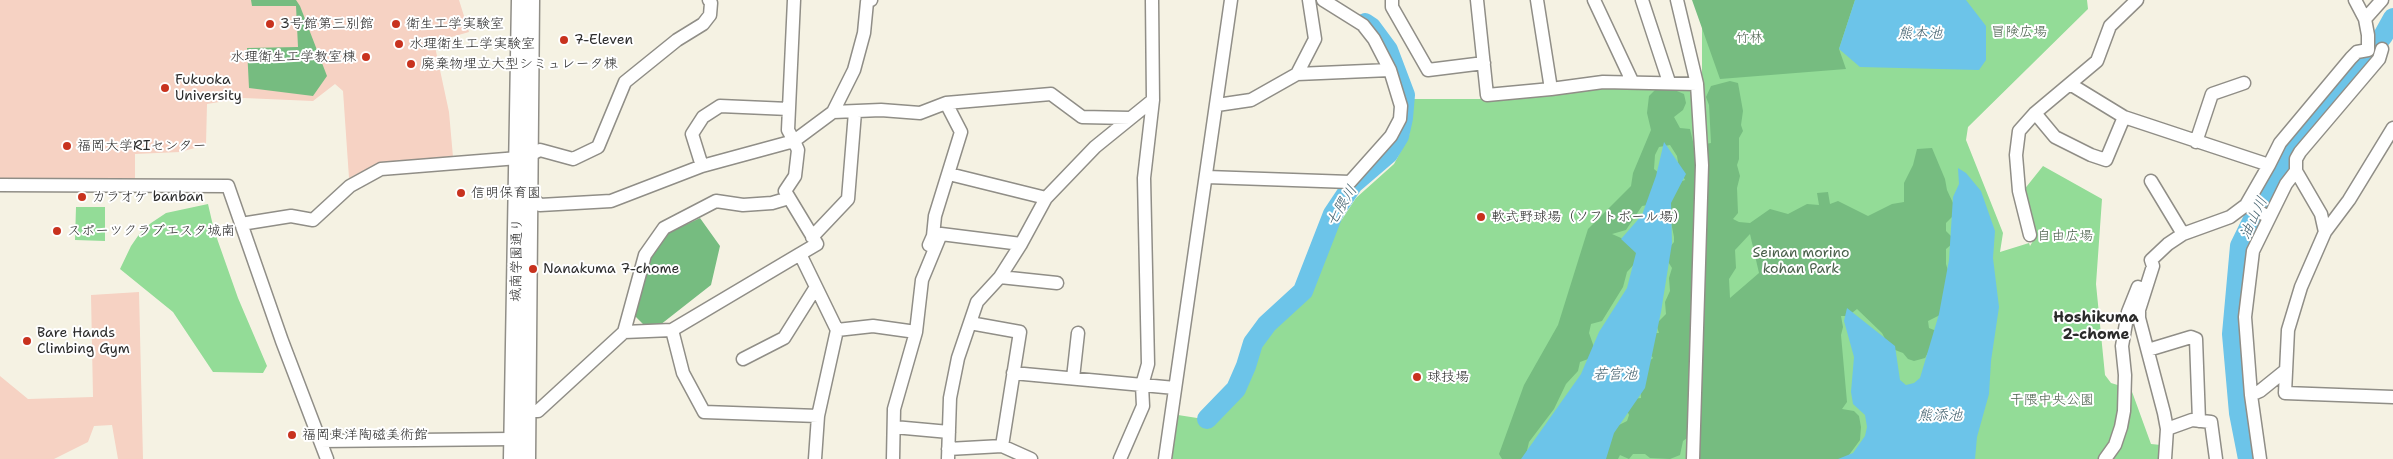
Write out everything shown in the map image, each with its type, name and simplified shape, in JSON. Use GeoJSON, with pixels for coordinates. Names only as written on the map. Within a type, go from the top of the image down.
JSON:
{"type":"FeatureCollection","features":[{"type":"Feature","properties":{"kind":"street","name":"城南学園通り"},"geometry":{"type":"LineString","coordinates":[[520,0],[524,156],[530,196],[527,459]]}},
{"type":"Feature","properties":{"kind":"street","name":"城南学園通り"},"geometry":{"type":"LineString","coordinates":[[512,459],[531,0]]}},
{"type":"Feature","properties":{"kind":"street"},"geometry":{"type":"LineString","coordinates":[[241,224],[291,216],[313,220],[350,186],[381,169],[524,156],[540,150],[573,159],[598,147],[625,82],[677,40],[703,24],[710,15],[711,3],[709,0]]}},
{"type":"Feature","properties":{"kind":"street"},"geometry":{"type":"LineString","coordinates":[[624,332],[672,330],[818,244],[785,191],[795,176],[798,150],[788,130],[794,0]]}},
{"type":"Feature","properties":{"kind":"street"},"geometry":{"type":"LineString","coordinates":[[1120,459],[1141,414],[1143,406],[1142,385],[1148,364],[1146,347],[1148,288],[1144,178],[1153,100],[1152,0]]}},
{"type":"Feature","properties":{"kind":"street"},"geometry":{"type":"LineString","coordinates":[[1165,459],[1231,0]]}},
{"type":"Feature","properties":{"kind":"street"},"geometry":{"type":"LineString","coordinates":[[1298,74],[1314,39],[1309,0]]}},
{"type":"Feature","properties":{"kind":"street"},"geometry":{"type":"LineString","coordinates":[[1207,177],[1350,182],[1391,136],[1400,119],[1401,106],[1390,70],[1374,39],[1363,25],[1323,0]]}},
{"type":"Feature","properties":{"kind":"street"},"geometry":{"type":"LineString","coordinates":[[1392,0],[1392,7],[1428,70],[1484,63]]}},
{"type":"Feature","properties":{"kind":"street"},"geometry":{"type":"LineString","coordinates":[[1477,0],[1487,95],[1604,82],[1632,81],[1698,84]]}},
{"type":"Feature","properties":{"kind":"street"},"geometry":{"type":"LineString","coordinates":[[1537,0],[1551,89]]}},
{"type":"Feature","properties":{"kind":"street"},"geometry":{"type":"LineString","coordinates":[[1595,0],[1632,81]]}},
{"type":"Feature","properties":{"kind":"street"},"geometry":{"type":"LineString","coordinates":[[1642,0],[1670,82]]}},
{"type":"Feature","properties":{"kind":"street"},"geometry":{"type":"LineString","coordinates":[[1677,0],[1698,84],[1702,165],[1693,459]]}},
{"type":"Feature","properties":{"kind":"street"},"geometry":{"type":"LineString","coordinates":[[2030,235],[2019,191],[2016,155],[2019,131],[2035,113],[2097,61],[2110,26],[2137,0]]}},
{"type":"Feature","properties":{"kind":"street"},"geometry":{"type":"LineString","coordinates":[[2355,0],[2365,19],[2368,50]]}},
{"type":"Feature","properties":{"kind":"street"},"geometry":{"type":"LineString","coordinates":[[2365,19],[2382,0]]}},
{"type":"Feature","properties":{"kind":"street"},"geometry":{"type":"LineString","coordinates":[[530,196],[540,205],[611,201],[702,166],[794,140],[833,112],[854,70],[864,33],[868,1]]}},
{"type":"Feature","properties":{"kind":"street"},"geometry":{"type":"LineString","coordinates":[[2105,459],[2115,445],[2124,410],[2125,375],[2122,346],[2126,321],[2140,279],[2152,260],[2168,244],[2183,234],[2230,217],[2246,205],[2280,143],[2351,58],[2357,52],[2387,48]]}},
{"type":"Feature","properties":{"kind":"street"},"geometry":{"type":"LineString","coordinates":[[2325,232],[2321,214],[2296,171],[2296,159],[2387,48]]}},
{"type":"Feature","properties":{"kind":"street"},"geometry":{"type":"LineString","coordinates":[[1217,105],[1251,100],[1298,74],[1390,70]]}},
{"type":"Feature","properties":{"kind":"street"},"geometry":{"type":"LineString","coordinates":[[2196,142],[2212,94],[2244,83]]}},
{"type":"Feature","properties":{"kind":"street"},"geometry":{"type":"LineString","coordinates":[[2070,84],[2124,118],[2269,165]]}},
{"type":"Feature","properties":{"kind":"street"},"geometry":{"type":"LineString","coordinates":[[833,112],[880,110],[920,113],[946,103],[1051,94],[1082,117],[1130,118]]}},
{"type":"Feature","properties":{"kind":"street"},"geometry":{"type":"LineString","coordinates":[[1031,459],[993,451],[948,454],[950,398],[958,358],[977,302],[1000,277],[1021,244],[1046,198],[1095,147],[1153,100]]}},
{"type":"Feature","properties":{"kind":"street"},"geometry":{"type":"LineString","coordinates":[[912,303],[915,278],[933,236],[935,216],[961,132],[946,103]]}},
{"type":"Feature","properties":{"kind":"street"},"geometry":{"type":"LineString","coordinates":[[702,166],[692,134],[703,117],[720,106],[789,109]]}},
{"type":"Feature","properties":{"kind":"street"},"geometry":{"type":"LineString","coordinates":[[812,237],[848,199],[855,112]]}},
{"type":"Feature","properties":{"kind":"street"},"geometry":{"type":"LineString","coordinates":[[2035,113],[2055,137],[2090,155],[2106,160],[2124,118]]}},
{"type":"Feature","properties":{"kind":"street"},"geometry":{"type":"LineString","coordinates":[[2393,128],[2349,200],[2325,232],[2301,286],[2288,330],[2285,393],[2393,397]]}},
{"type":"Feature","properties":{"kind":"street"},"geometry":{"type":"LineString","coordinates":[[2260,459],[2251,395],[2245,317],[2253,251],[2286,184],[2296,171]]}},
{"type":"Feature","properties":{"kind":"street"},"geometry":{"type":"LineString","coordinates":[[949,174],[1046,198]]}},
{"type":"Feature","properties":{"kind":"street"},"geometry":{"type":"LineString","coordinates":[[2151,181],[2183,234]]}},
{"type":"Feature","properties":{"kind":"street"},"geometry":{"type":"LineString","coordinates":[[0,185],[228,186],[282,342],[327,459]]}},
{"type":"Feature","properties":{"kind":"street"},"geometry":{"type":"LineString","coordinates":[[528,411],[538,411],[624,332],[645,255],[664,228],[716,201],[743,205],[772,203],[789,198]]}},
{"type":"Feature","properties":{"kind":"street"},"geometry":{"type":"LineString","coordinates":[[2246,205],[2269,217]]}},
{"type":"Feature","properties":{"kind":"street"},"geometry":{"type":"LineString","coordinates":[[893,459],[894,409],[916,332],[922,280],[941,234],[1021,244]]}},
{"type":"Feature","properties":{"kind":"street"},"geometry":{"type":"LineString","coordinates":[[800,254],[836,330],[818,416],[815,459]]}},
{"type":"Feature","properties":{"kind":"street"},"geometry":{"type":"LineString","coordinates":[[2152,260],[2153,266],[2139,310],[2167,429],[2165,459]]}},
{"type":"Feature","properties":{"kind":"street"},"geometry":{"type":"LineString","coordinates":[[1000,277],[1057,283]]}},
{"type":"Feature","properties":{"kind":"street"},"geometry":{"type":"LineString","coordinates":[[743,359],[784,338],[816,287]]}},
{"type":"Feature","properties":{"kind":"street"},"geometry":{"type":"LineString","coordinates":[[970,323],[1020,332],[1013,373],[993,451]]}},
{"type":"Feature","properties":{"kind":"street"},"geometry":{"type":"LineString","coordinates":[[836,330],[872,326],[916,332]]}},
{"type":"Feature","properties":{"kind":"street"},"geometry":{"type":"LineString","coordinates":[[672,330],[684,373],[704,412],[818,416]]}},
{"type":"Feature","properties":{"kind":"street"},"geometry":{"type":"LineString","coordinates":[[1072,378],[1078,333]]}},
{"type":"Feature","properties":{"kind":"street"},"geometry":{"type":"LineString","coordinates":[[2148,350],[2191,337],[2196,339],[2199,421]]}},
{"type":"Feature","properties":{"kind":"street"},"geometry":{"type":"LineString","coordinates":[[2251,395],[2260,391],[2286,370]]}},
{"type":"Feature","properties":{"kind":"street"},"geometry":{"type":"LineString","coordinates":[[1013,373],[1176,388]]}},
{"type":"Feature","properties":{"kind":"street"},"geometry":{"type":"LineString","coordinates":[[2167,429],[2192,420],[2211,422],[2216,459]]}},
{"type":"Feature","properties":{"kind":"street"},"geometry":{"type":"LineString","coordinates":[[894,427],[949,432]]}},
{"type":"Feature","properties":{"kind":"street"},"geometry":{"type":"LineString","coordinates":[[320,441],[512,439]]}},
{"type":"Feature","properties":{"kind":"shaded area","name":"Fukuoka University"},"geometry":{"type":"Polygon","coordinates":[[[0,0],[459,0],[469,32],[434,42],[449,112],[453,157],[380,162],[349,178],[343,91],[335,84],[313,101],[244,98],[207,104],[206,145],[180,152],[135,154],[135,182],[0,179],[0,0]]]}},
{"type":"Feature","properties":{"kind":"shaded area"},"geometry":{"type":"Polygon","coordinates":[[[139,292],[143,459],[118,459],[112,425],[94,426],[88,442],[54,459],[0,459],[0,376],[28,399],[93,397],[91,295],[139,292]]]}},
{"type":"Feature","properties":{"kind":"green space"},"geometry":{"type":"Polygon","coordinates":[[[251,0],[296,0],[300,6],[327,76],[313,96],[249,88],[247,48],[298,47],[296,6],[252,6],[251,0]]]}},
{"type":"Feature","properties":{"kind":"green space","name":"竹林"},"geometry":{"type":"Polygon","coordinates":[[[1692,0],[1855,0],[1839,49],[1846,69],[1720,79],[1692,0]]]}},
{"type":"Feature","properties":{"kind":"green space","name":"Seinan morino kohan Park"},"geometry":{"type":"Polygon","coordinates":[[[1702,0],[2087,0],[2088,9],[1968,127],[1966,140],[2003,233],[2000,252],[2029,243],[2030,246],[2033,241],[2023,191],[2043,166],[2102,199],[2096,284],[2105,375],[2111,383],[2131,389],[2151,444],[2161,445],[2161,459],[1172,459],[1178,415],[1210,420],[1238,391],[1254,344],[1274,322],[1301,302],[1331,236],[1356,198],[1394,164],[1409,136],[1413,99],[1485,99],[1629,84],[1702,89],[1702,0]]]}},
{"type":"Feature","properties":{"kind":"green space"},"geometry":{"type":"Polygon","coordinates":[[[1730,81],[1738,83],[1743,111],[1741,125],[1743,131],[1739,138],[1739,159],[1737,165],[1740,176],[1737,188],[1738,213],[1733,219],[1739,222],[1750,223],[1770,209],[1788,214],[1807,204],[1819,205],[1817,193],[1828,192],[1830,204],[1838,201],[1868,216],[1892,204],[1904,202],[1904,183],[1913,165],[1917,149],[1932,148],[1953,203],[1954,215],[1946,223],[1946,231],[1953,238],[1952,244],[1946,249],[1946,264],[1949,274],[1942,314],[1928,321],[1929,328],[1939,332],[1925,358],[1914,361],[1908,359],[1903,353],[1890,348],[1882,333],[1857,309],[1848,316],[1841,316],[1847,402],[1842,409],[1854,411],[1859,416],[1861,427],[1860,440],[1846,459],[1696,459],[1687,438],[1683,441],[1680,455],[1670,459],[1650,458],[1645,454],[1633,454],[1629,459],[1620,455],[1618,459],[1603,459],[1615,427],[1627,421],[1629,415],[1626,408],[1632,399],[1641,398],[1640,386],[1647,363],[1653,358],[1648,351],[1653,333],[1659,333],[1656,324],[1666,314],[1665,302],[1670,291],[1669,278],[1672,268],[1667,260],[1669,248],[1674,242],[1667,202],[1677,183],[1685,180],[1679,168],[1677,156],[1670,145],[1659,147],[1655,155],[1654,169],[1661,175],[1648,205],[1642,206],[1626,230],[1612,234],[1628,241],[1637,249],[1637,261],[1627,272],[1623,287],[1602,321],[1591,324],[1589,333],[1595,350],[1591,358],[1580,362],[1578,371],[1566,384],[1554,409],[1529,442],[1525,459],[1502,459],[1499,454],[1524,385],[1558,325],[1588,229],[1631,186],[1633,173],[1651,130],[1647,113],[1649,96],[1656,89],[1672,89],[1684,94],[1686,103],[1683,110],[1674,117],[1680,128],[1690,129],[1694,146],[1711,143],[1709,105],[1706,97],[1711,86],[1730,81]],[[1750,234],[1735,250],[1736,268],[1729,279],[1730,298],[1759,273],[1750,234]]]}},
{"type":"Feature","properties":{"kind":"green space"},"geometry":{"type":"Polygon","coordinates":[[[208,204],[214,230],[238,298],[267,366],[263,373],[213,372],[173,312],[120,269],[131,246],[140,233],[151,223],[166,213],[208,204]]]}},
{"type":"Feature","properties":{"kind":"green space"},"geometry":{"type":"Polygon","coordinates":[[[76,207],[105,207],[105,241],[75,240],[76,207]]]}},
{"type":"Feature","properties":{"kind":"green space"},"geometry":{"type":"Polygon","coordinates":[[[700,218],[720,246],[711,285],[660,325],[644,325],[635,316],[647,258],[666,234],[700,218]]]}},
{"type":"Feature","properties":{"kind":"water","name":"熊本池"},"geometry":{"type":"Polygon","coordinates":[[[1855,0],[1966,0],[1986,26],[1986,60],[1979,70],[1860,67],[1839,49],[1855,0]]]}},
{"type":"Feature","properties":{"kind":"water","name":"若宮池"},"geometry":{"type":"Polygon","coordinates":[[[1664,142],[1686,174],[1671,203],[1672,243],[1661,312],[1645,388],[1614,433],[1606,459],[1521,459],[1581,374],[1599,332],[1627,288],[1636,253],[1621,239],[1642,215],[1656,176],[1664,142]]]}},
{"type":"Feature","properties":{"kind":"water","name":"熊添池"},"geometry":{"type":"Polygon","coordinates":[[[1958,168],[1966,173],[1981,191],[1995,231],[1993,258],[1999,307],[1991,361],[1989,394],[1977,437],[1975,459],[1838,459],[1853,453],[1865,436],[1867,427],[1865,415],[1853,404],[1851,392],[1854,357],[1844,321],[1847,308],[1895,346],[1900,380],[1906,385],[1914,383],[1920,378],[1939,314],[1949,260],[1953,197],[1959,184],[1958,168]]]}},
{"type":"Feature","properties":{"kind":"waterway","name":"油山川"},"geometry":{"type":"LineString","coordinates":[[2248,459],[2239,413],[2232,334],[2240,246],[2284,156],[2383,36],[2393,18]]}},
{"type":"Feature","properties":{"kind":"waterway","name":"七隈川"},"geometry":{"type":"LineString","coordinates":[[1207,419],[1236,389],[1253,343],[1267,324],[1303,291],[1333,214],[1353,184],[1388,154],[1399,136],[1405,95],[1388,50],[1371,27],[1365,23]]}},
{"type":"Feature","properties":{"kind":"place","name":"3号館第三別館"},"geometry":{"type":"Point","coordinates":[270,24]}},
{"type":"Feature","properties":{"kind":"place","name":"衛生工学実験室"},"geometry":{"type":"Point","coordinates":[396,24]}},
{"type":"Feature","properties":{"kind":"place","name":"7-Eleven"},"geometry":{"type":"Point","coordinates":[564,40]}},
{"type":"Feature","properties":{"kind":"place","name":"水理衛生工学実験室"},"geometry":{"type":"Point","coordinates":[399,44]}},
{"type":"Feature","properties":{"kind":"place","name":"水理衛生工学教室棟"},"geometry":{"type":"Point","coordinates":[366,57]}},
{"type":"Feature","properties":{"kind":"place","name":"廃棄物埋立大型シミュレータ棟"},"geometry":{"type":"Point","coordinates":[411,64]}},
{"type":"Feature","properties":{"kind":"place","name":"Fukuoka University"},"geometry":{"type":"Point","coordinates":[165,88]}},
{"type":"Feature","properties":{"kind":"place","name":"福岡大学RIセンター"},"geometry":{"type":"Point","coordinates":[67,146]}},
{"type":"Feature","properties":{"kind":"place","name":"信明保育園"},"geometry":{"type":"Point","coordinates":[461,193]}},
{"type":"Feature","properties":{"kind":"place","name":"カラオケ banban"},"geometry":{"type":"Point","coordinates":[82,197]}},
{"type":"Feature","properties":{"kind":"place","name":"軟式野球場（ソフトボール場）"},"geometry":{"type":"Point","coordinates":[1481,217]}},
{"type":"Feature","properties":{"kind":"place","name":"スポーツクラブエスタ城南"},"geometry":{"type":"Point","coordinates":[57,231]}},
{"type":"Feature","properties":{"kind":"place","name":"Nanakuma 7-chome"},"geometry":{"type":"Point","coordinates":[533,269]}},
{"type":"Feature","properties":{"kind":"place","name":"Bare Hands Climbing Gym"},"geometry":{"type":"Point","coordinates":[27,341]}},
{"type":"Feature","properties":{"kind":"place","name":"球技場"},"geometry":{"type":"Point","coordinates":[1417,377]}},
{"type":"Feature","properties":{"kind":"place","name":"福岡東洋陶磁美術館"},"geometry":{"type":"Point","coordinates":[292,435]}},
{"type":"Feature","properties":{"kind":"district","name":"Hoshikuma 2-chome"},"geometry":{"type":"Point","coordinates":[2096,326]}},
{"type":"Feature","properties":{"kind":"park label","name":"冒険広場"},"geometry":{"type":"Point","coordinates":[2019,32]}},
{"type":"Feature","properties":{"kind":"park label","name":"自由広場"},"geometry":{"type":"Point","coordinates":[2065,236]}},
{"type":"Feature","properties":{"kind":"park label","name":"干隈中央公園"},"geometry":{"type":"Point","coordinates":[2052,400]}}]}
